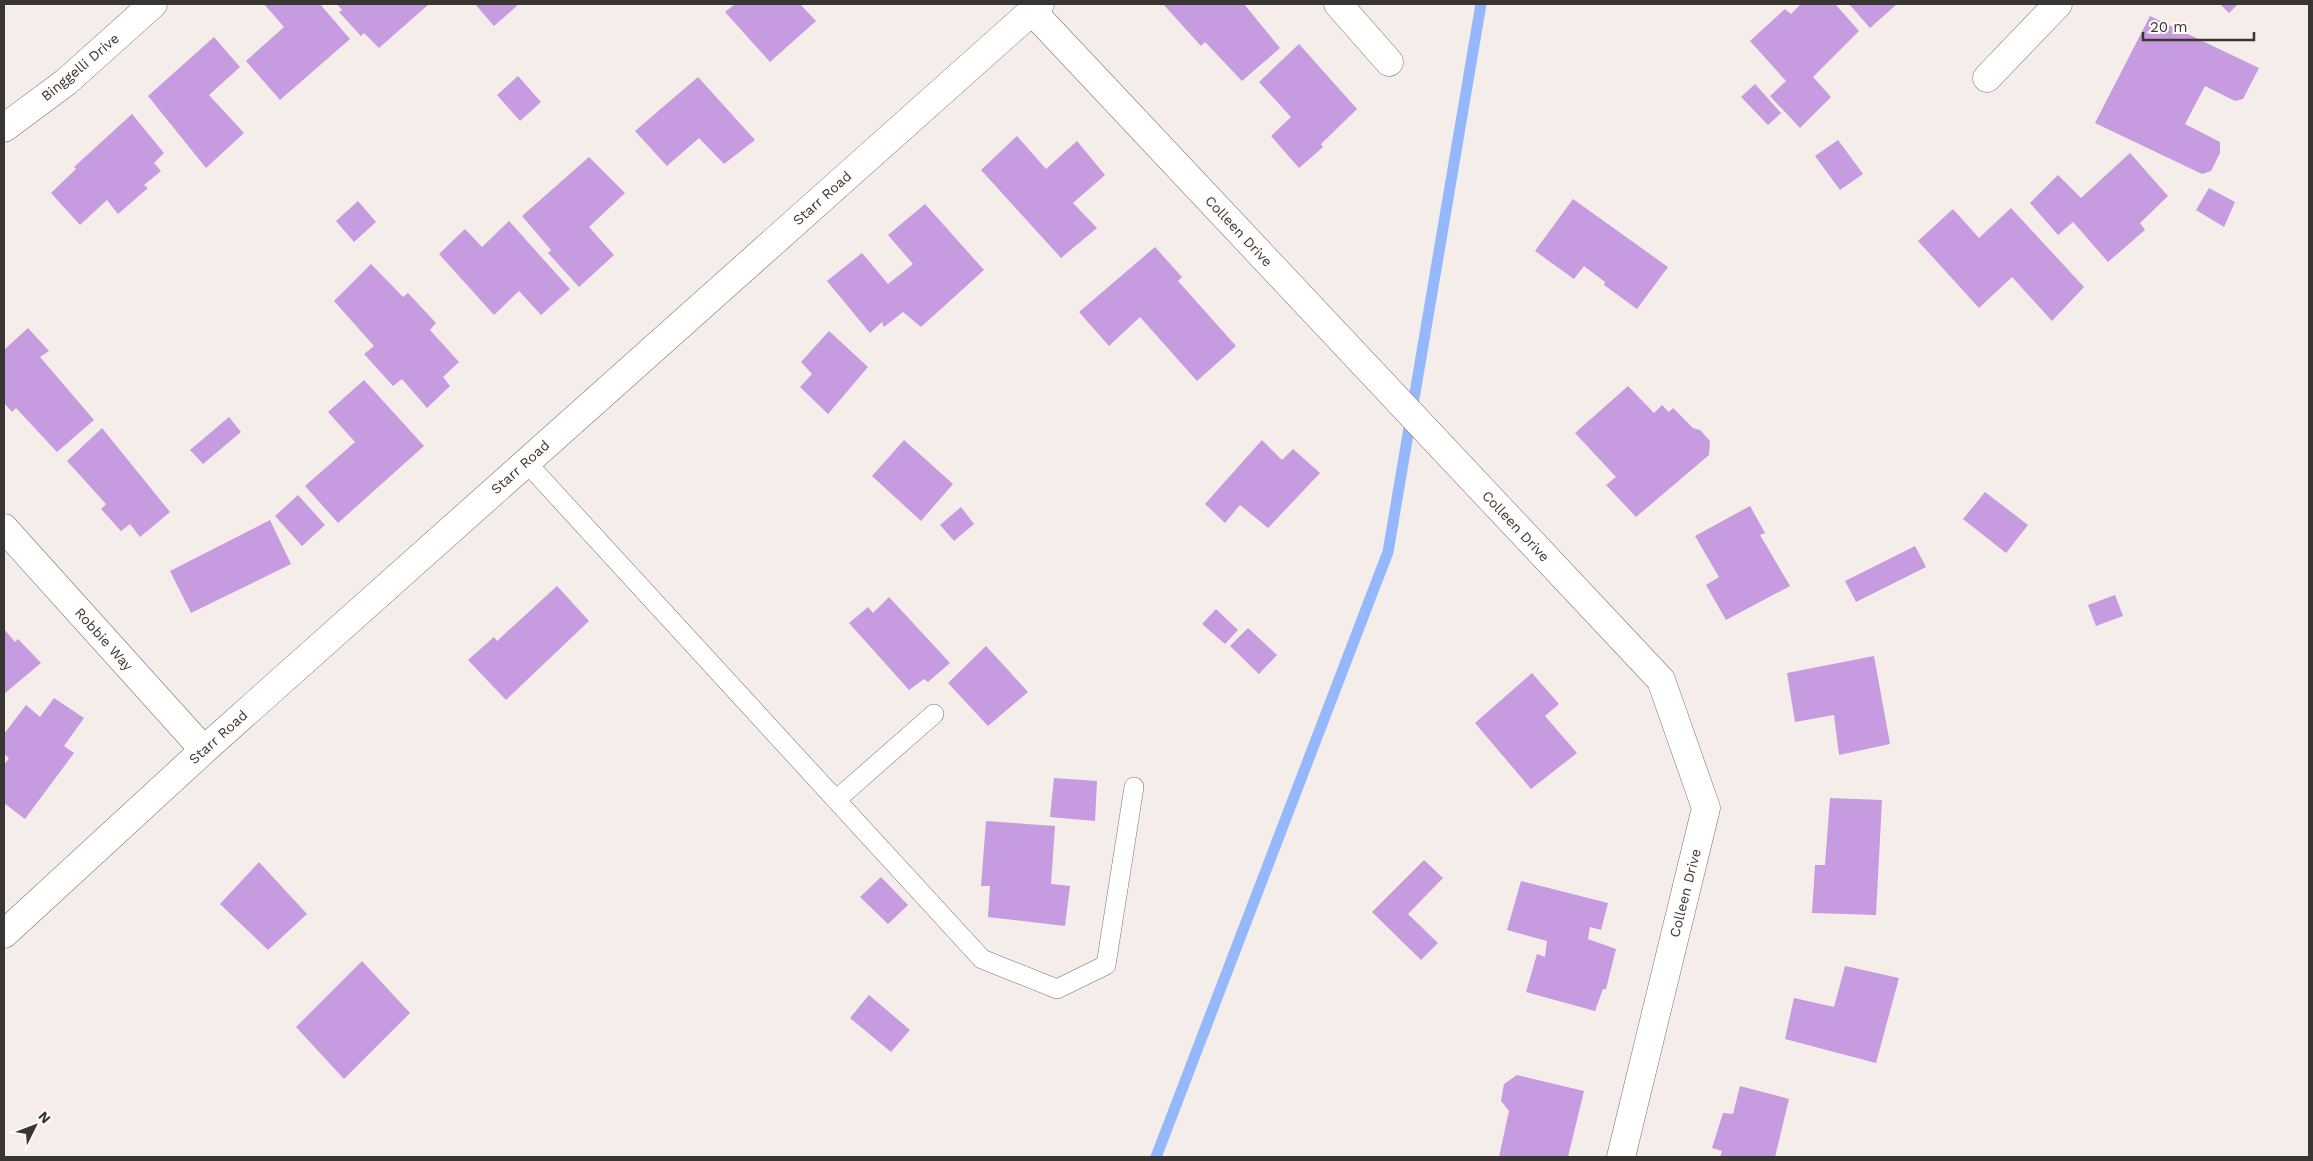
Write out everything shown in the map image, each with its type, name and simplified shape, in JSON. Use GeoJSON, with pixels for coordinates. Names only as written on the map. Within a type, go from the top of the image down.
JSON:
{"type":"FeatureCollection","features":[{"type":"Feature","properties":{"kind":"street","name":"Binggelli Drive"},"geometry":{"type":"LineString","coordinates":[[4,128],[66,82],[153,4]]}},
{"type":"Feature","properties":{"kind":"street"},"geometry":{"type":"LineString","coordinates":[[1338,4],[1390,62]]}},
{"type":"Feature","properties":{"kind":"street"},"geometry":{"type":"LineString","coordinates":[[1987,78],[2058,4]]}},
{"type":"Feature","properties":{"kind":"street","name":"Starr Road"},"geometry":{"type":"LineString","coordinates":[[4,934],[204,750],[1036,7]]}},
{"type":"Feature","properties":{"kind":"street","name":"Colleen Drive"},"geometry":{"type":"LineString","coordinates":[[1036,7],[1661,680],[1706,808],[1621,1157]]}},
{"type":"Feature","properties":{"kind":"street","name":"Robbie Way"},"geometry":{"type":"LineString","coordinates":[[4,528],[204,750]]}},
{"type":"Feature","properties":{"kind":"lane"},"geometry":{"type":"LineString","coordinates":[[526,462],[982,959],[1057,989],[1106,965],[1134,787]]}},
{"type":"Feature","properties":{"kind":"lane"},"geometry":{"type":"LineString","coordinates":[[836,800],[934,714]]}},
{"type":"Feature","properties":{"kind":"building"},"geometry":{"type":"Polygon","coordinates":[[[264,4],[320,4],[350,39],[280,100],[246,61],[284,27],[264,4]]]}},
{"type":"Feature","properties":{"kind":"building"},"geometry":{"type":"Polygon","coordinates":[[[337,4],[429,4],[379,48],[364,33],[361,36],[339,12],[342,10],[337,4]]]}},
{"type":"Feature","properties":{"kind":"building"},"geometry":{"type":"Polygon","coordinates":[[[475,4],[519,4],[494,26],[475,4]]]}},
{"type":"Feature","properties":{"kind":"building"},"geometry":{"type":"Polygon","coordinates":[[[735,4],[800,4],[816,21],[770,62],[725,12],[735,4]]]}},
{"type":"Feature","properties":{"kind":"building"},"geometry":{"type":"Polygon","coordinates":[[[1163,4],[1244,4],[1280,48],[1242,81],[1205,42],[1201,46],[1163,4]]]}},
{"type":"Feature","properties":{"kind":"building"},"geometry":{"type":"Polygon","coordinates":[[[1801,4],[1835,4],[1859,31],[1813,77],[1831,97],[1800,128],[1770,96],[1786,81],[1750,41],[1785,9],[1791,14],[1801,4]]]}},
{"type":"Feature","properties":{"kind":"building"},"geometry":{"type":"Polygon","coordinates":[[[1849,4],[1897,4],[1870,28],[1849,4]]]}},
{"type":"Feature","properties":{"kind":"building"},"geometry":{"type":"Polygon","coordinates":[[[2220,4],[2238,4],[2229,13],[2220,4]]]}},
{"type":"Feature","properties":{"kind":"building"},"geometry":{"type":"Polygon","coordinates":[[[2150,16],[2259,68],[2243,99],[2235,101],[2205,86],[2185,124],[2220,142],[2220,153],[2211,171],[2202,174],[2095,123],[2150,16]]]}},
{"type":"Feature","properties":{"kind":"building"},"geometry":{"type":"Polygon","coordinates":[[[214,37],[240,67],[209,95],[244,133],[206,168],[148,96],[214,37]]]}},
{"type":"Feature","properties":{"kind":"building"},"geometry":{"type":"Polygon","coordinates":[[[1299,44],[1357,109],[1321,144],[1323,147],[1299,168],[1271,136],[1291,117],[1259,82],[1299,44]]]}},
{"type":"Feature","properties":{"kind":"building"},"geometry":{"type":"Polygon","coordinates":[[[518,76],[541,102],[520,121],[497,95],[518,76]]]}},
{"type":"Feature","properties":{"kind":"building"},"geometry":{"type":"Polygon","coordinates":[[[698,77],[755,140],[724,164],[699,138],[667,166],[635,131],[698,77]]]}},
{"type":"Feature","properties":{"kind":"building"},"geometry":{"type":"Polygon","coordinates":[[[1755,84],[1781,113],[1768,125],[1741,97],[1755,84]]]}},
{"type":"Feature","properties":{"kind":"building"},"geometry":{"type":"Polygon","coordinates":[[[132,114],[164,153],[154,163],[161,171],[144,185],[148,188],[118,214],[107,200],[80,225],[51,193],[76,169],[74,167],[132,114]]]}},
{"type":"Feature","properties":{"kind":"building"},"geometry":{"type":"Polygon","coordinates":[[[1017,136],[1046,169],[1077,141],[1105,175],[1073,203],[1097,228],[1061,258],[981,170],[1017,136]]]}},
{"type":"Feature","properties":{"kind":"building"},"geometry":{"type":"Polygon","coordinates":[[[1838,140],[1863,174],[1840,190],[1815,156],[1838,140]]]}},
{"type":"Feature","properties":{"kind":"building"},"geometry":{"type":"Polygon","coordinates":[[[2130,153],[2168,196],[2140,223],[2145,230],[2108,262],[2073,222],[2058,235],[2030,203],[2058,175],[2081,198],[2130,153]]]}},
{"type":"Feature","properties":{"kind":"building"},"geometry":{"type":"Polygon","coordinates":[[[589,157],[625,193],[589,227],[614,255],[579,287],[548,253],[551,250],[522,216],[589,157]]]}},
{"type":"Feature","properties":{"kind":"building"},"geometry":{"type":"Polygon","coordinates":[[[2209,188],[2235,202],[2224,227],[2196,210],[2209,188]]]}},
{"type":"Feature","properties":{"kind":"building"},"geometry":{"type":"Polygon","coordinates":[[[1573,199],[1668,267],[1637,309],[1604,285],[1605,282],[1584,266],[1574,279],[1535,251],[1573,199]]]}},
{"type":"Feature","properties":{"kind":"building"},"geometry":{"type":"Polygon","coordinates":[[[358,201],[376,222],[354,242],[336,221],[358,201]]]}},
{"type":"Feature","properties":{"kind":"building"},"geometry":{"type":"Polygon","coordinates":[[[925,204],[984,270],[921,327],[903,312],[884,327],[882,322],[870,333],[827,281],[862,253],[888,284],[913,264],[888,235],[925,204]]]}},
{"type":"Feature","properties":{"kind":"building"},"geometry":{"type":"Polygon","coordinates":[[[2011,208],[2084,287],[2052,321],[2012,277],[1979,308],[1918,241],[1953,209],[1979,238],[2011,208]]]}},
{"type":"Feature","properties":{"kind":"building"},"geometry":{"type":"Polygon","coordinates":[[[509,221],[570,289],[541,315],[519,291],[494,315],[439,254],[465,229],[482,247],[509,221]]]}},
{"type":"Feature","properties":{"kind":"building"},"geometry":{"type":"Polygon","coordinates":[[[1155,247],[1182,277],[1178,281],[1236,346],[1197,381],[1140,317],[1109,346],[1079,312],[1155,247]]]}},
{"type":"Feature","properties":{"kind":"building"},"geometry":{"type":"Polygon","coordinates":[[[371,264],[403,297],[408,293],[436,323],[430,330],[459,362],[443,377],[450,386],[427,408],[402,379],[393,386],[364,354],[374,346],[334,301],[371,264]]]}},
{"type":"Feature","properties":{"kind":"building"},"geometry":{"type":"Polygon","coordinates":[[[28,328],[49,351],[40,357],[94,420],[57,452],[16,408],[12,412],[4,403],[4,350],[28,328]]]}},
{"type":"Feature","properties":{"kind":"building"},"geometry":{"type":"Polygon","coordinates":[[[829,331],[868,367],[828,414],[800,387],[812,374],[801,362],[829,331]]]}},
{"type":"Feature","properties":{"kind":"building"},"geometry":{"type":"Polygon","coordinates":[[[364,380],[424,446],[338,523],[305,486],[355,442],[328,412],[364,380]]]}},
{"type":"Feature","properties":{"kind":"building"},"geometry":{"type":"Polygon","coordinates":[[[1628,386],[1654,413],[1662,405],[1669,412],[1673,408],[1693,428],[1700,430],[1710,441],[1709,455],[1636,517],[1606,485],[1616,477],[1575,433],[1628,386]]]}},
{"type":"Feature","properties":{"kind":"building"},"geometry":{"type":"Polygon","coordinates":[[[229,417],[241,432],[203,464],[190,450],[229,417]]]}},
{"type":"Feature","properties":{"kind":"building"},"geometry":{"type":"Polygon","coordinates":[[[102,428],[170,512],[140,537],[130,524],[121,531],[101,509],[106,504],[67,461],[102,428]]]}},
{"type":"Feature","properties":{"kind":"building"},"geometry":{"type":"Polygon","coordinates":[[[904,440],[953,484],[921,521],[872,476],[904,440]]]}},
{"type":"Feature","properties":{"kind":"building"},"geometry":{"type":"Polygon","coordinates":[[[1262,440],[1282,460],[1293,449],[1320,473],[1268,528],[1240,505],[1225,523],[1205,504],[1262,440]]]}},
{"type":"Feature","properties":{"kind":"building"},"geometry":{"type":"Polygon","coordinates":[[[1985,492],[2028,525],[2006,553],[1963,519],[1985,492]]]}},
{"type":"Feature","properties":{"kind":"building"},"geometry":{"type":"Polygon","coordinates":[[[298,495],[325,525],[302,546],[275,516],[298,495]]]}},
{"type":"Feature","properties":{"kind":"building"},"geometry":{"type":"Polygon","coordinates":[[[1750,506],[1765,533],[1760,535],[1790,586],[1726,620],[1706,585],[1719,577],[1695,536],[1750,506]]]}},
{"type":"Feature","properties":{"kind":"building"},"geometry":{"type":"Polygon","coordinates":[[[961,507],[974,524],[954,541],[940,525],[961,507]]]}},
{"type":"Feature","properties":{"kind":"building"},"geometry":{"type":"Polygon","coordinates":[[[270,520],[291,564],[191,613],[170,571],[270,520]]]}},
{"type":"Feature","properties":{"kind":"building"},"geometry":{"type":"Polygon","coordinates":[[[1915,546],[1926,567],[1856,602],[1845,581],[1915,546]]]}},
{"type":"Feature","properties":{"kind":"building"},"geometry":{"type":"Polygon","coordinates":[[[557,586],[589,621],[506,700],[468,660],[494,637],[497,641],[557,586]]]}},
{"type":"Feature","properties":{"kind":"building"},"geometry":{"type":"Polygon","coordinates":[[[2115,595],[2123,616],[2096,626],[2088,605],[2115,595]]]}},
{"type":"Feature","properties":{"kind":"building"},"geometry":{"type":"Polygon","coordinates":[[[889,597],[950,663],[928,682],[924,679],[909,690],[849,623],[868,607],[873,613],[889,597]]]}},
{"type":"Feature","properties":{"kind":"building"},"geometry":{"type":"Polygon","coordinates":[[[1216,609],[1238,630],[1225,644],[1202,624],[1216,609]]]}},
{"type":"Feature","properties":{"kind":"building"},"geometry":{"type":"Polygon","coordinates":[[[1248,628],[1277,655],[1259,674],[1230,646],[1248,628]]]}},
{"type":"Feature","properties":{"kind":"building"},"geometry":{"type":"Polygon","coordinates":[[[4,629],[15,642],[18,639],[41,663],[4,694],[4,629]]]}},
{"type":"Feature","properties":{"kind":"building"},"geometry":{"type":"Polygon","coordinates":[[[986,646],[1028,692],[988,726],[948,683],[986,646]]]}},
{"type":"Feature","properties":{"kind":"building"},"geometry":{"type":"Polygon","coordinates":[[[1874,656],[1890,744],[1839,755],[1834,715],[1795,722],[1787,673],[1874,656]]]}},
{"type":"Feature","properties":{"kind":"building"},"geometry":{"type":"Polygon","coordinates":[[[1532,673],[1559,704],[1545,716],[1577,753],[1531,789],[1475,723],[1532,673]]]}},
{"type":"Feature","properties":{"kind":"building"},"geometry":{"type":"Polygon","coordinates":[[[54,698],[84,718],[64,746],[74,753],[25,819],[4,803],[4,765],[9,758],[4,754],[4,734],[26,705],[40,717],[54,698]]]}},
{"type":"Feature","properties":{"kind":"building"},"geometry":{"type":"Polygon","coordinates":[[[1054,778],[1097,781],[1095,821],[1050,817],[1054,778]]]}},
{"type":"Feature","properties":{"kind":"building"},"geometry":{"type":"Polygon","coordinates":[[[1830,798],[1882,800],[1876,915],[1812,913],[1815,865],[1825,865],[1830,798]]]}},
{"type":"Feature","properties":{"kind":"building"},"geometry":{"type":"Polygon","coordinates":[[[986,821],[1055,826],[1051,884],[1070,886],[1065,926],[988,917],[990,886],[981,886],[986,821]]]}},
{"type":"Feature","properties":{"kind":"building"},"geometry":{"type":"Polygon","coordinates":[[[1424,860],[1443,878],[1408,914],[1438,943],[1421,960],[1372,912],[1424,860]]]}},
{"type":"Feature","properties":{"kind":"building"},"geometry":{"type":"Polygon","coordinates":[[[259,862],[307,914],[268,950],[220,904],[259,862]]]}},
{"type":"Feature","properties":{"kind":"building"},"geometry":{"type":"Polygon","coordinates":[[[881,877],[908,905],[888,924],[860,897],[881,877]]]}},
{"type":"Feature","properties":{"kind":"building"},"geometry":{"type":"Polygon","coordinates":[[[1521,881],[1608,903],[1601,930],[1590,927],[1588,939],[1616,949],[1606,989],[1603,989],[1595,1011],[1526,992],[1537,954],[1545,957],[1547,941],[1507,930],[1521,881]]]}},
{"type":"Feature","properties":{"kind":"building"},"geometry":{"type":"Polygon","coordinates":[[[362,961],[410,1013],[344,1079],[296,1027],[362,961]]]}},
{"type":"Feature","properties":{"kind":"building"},"geometry":{"type":"Polygon","coordinates":[[[1845,966],[1899,978],[1876,1063],[1785,1039],[1794,998],[1834,1007],[1845,966]]]}},
{"type":"Feature","properties":{"kind":"building"},"geometry":{"type":"Polygon","coordinates":[[[869,995],[910,1030],[891,1052],[850,1018],[869,995]]]}},
{"type":"Feature","properties":{"kind":"building"},"geometry":{"type":"Polygon","coordinates":[[[1517,1075],[1584,1091],[1568,1157],[1499,1157],[1509,1111],[1501,1101],[1504,1084],[1517,1075]]]}},
{"type":"Feature","properties":{"kind":"building"},"geometry":{"type":"Polygon","coordinates":[[[1740,1086],[1789,1099],[1775,1157],[1720,1157],[1722,1151],[1712,1148],[1723,1113],[1733,1114],[1740,1086]]]}},
{"type":"Feature","properties":{"kind":"waterway"},"geometry":{"type":"LineString","coordinates":[[1156,1157],[1388,552],[1481,4]]}}]}
